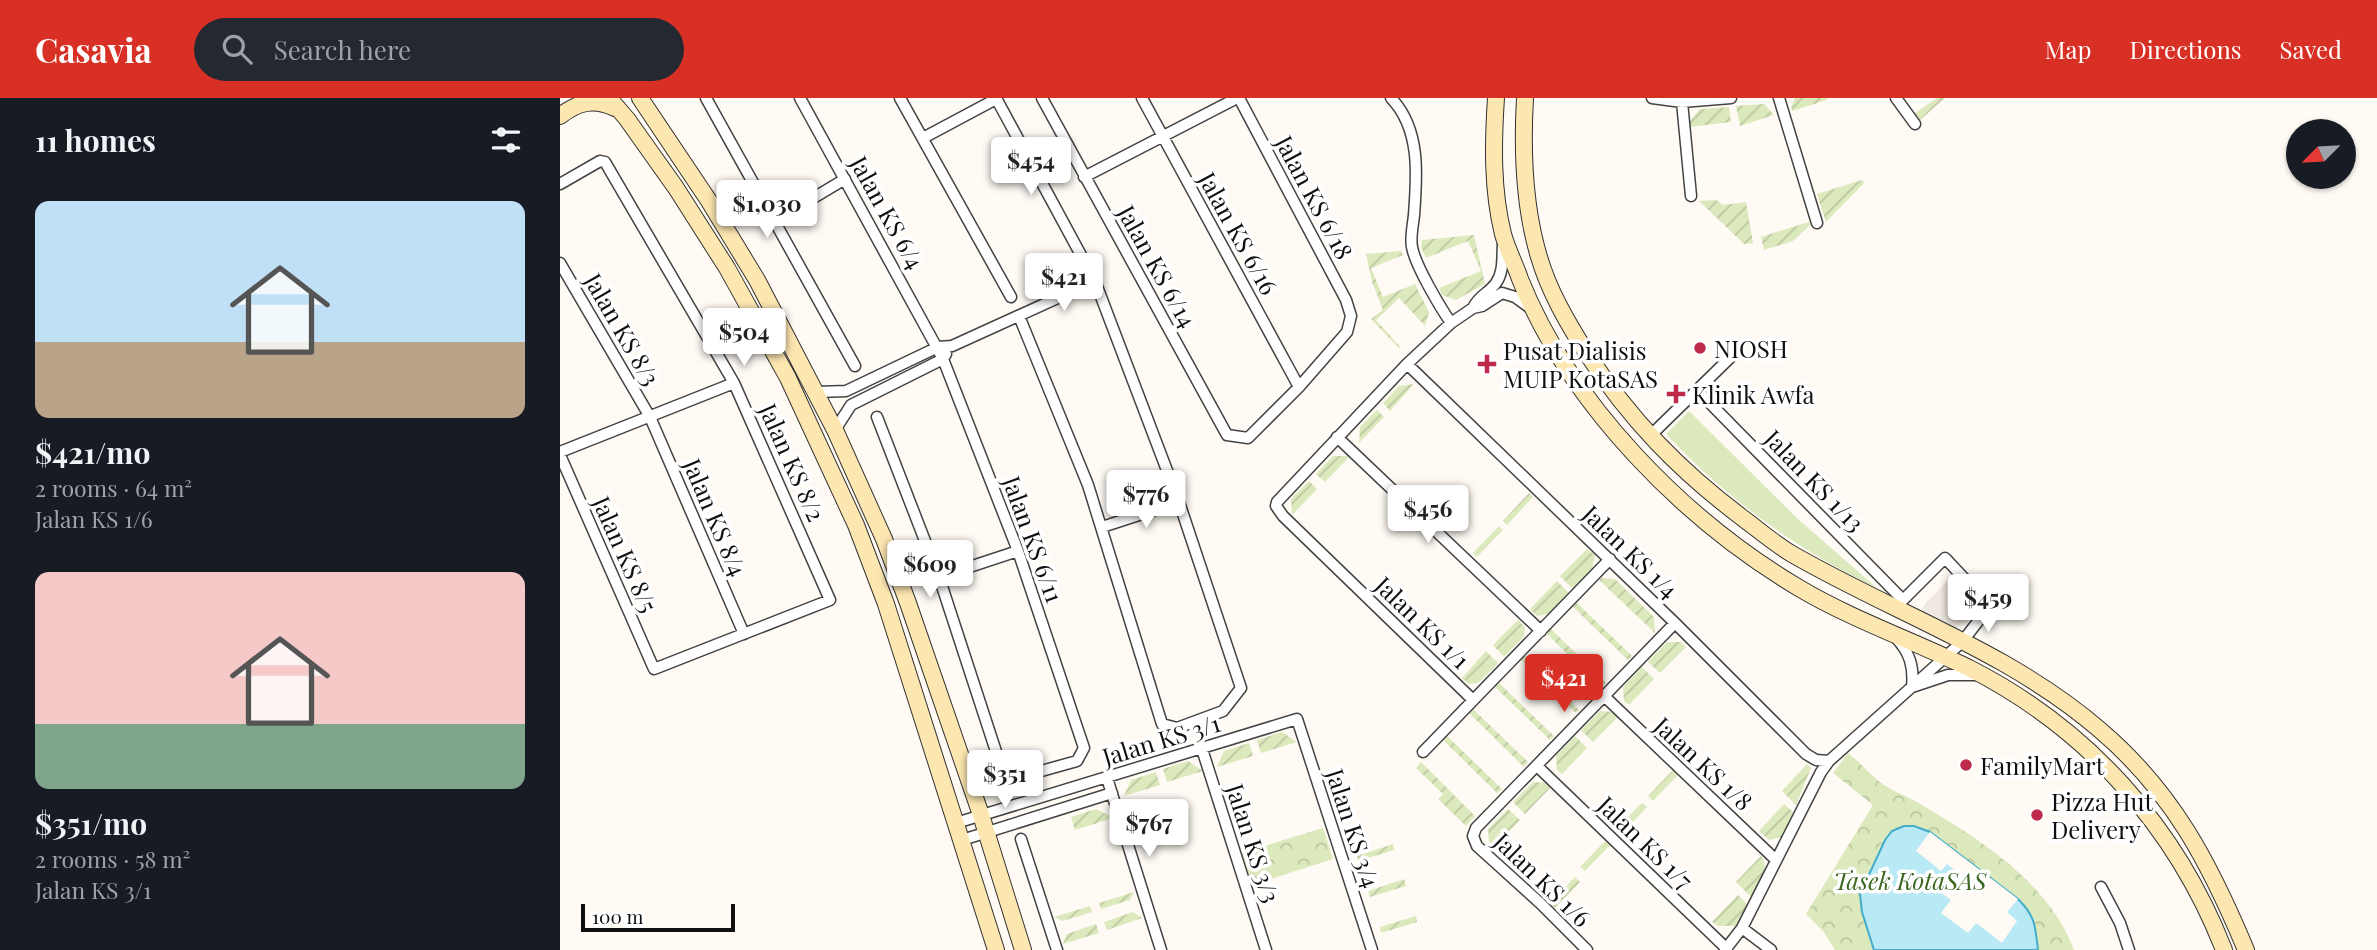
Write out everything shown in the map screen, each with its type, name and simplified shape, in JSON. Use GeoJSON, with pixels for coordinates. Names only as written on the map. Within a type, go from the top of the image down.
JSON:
{"type":"FeatureCollection","features":[{"type":"Feature","properties":{"kind":"main road"},"geometry":{"type":"LineString","coordinates":[[609,98],[676,188],[720,257],[789,378],[856,525],[881,593],[996,950]]}},
{"type":"Feature","properties":{"kind":"main road"},"geometry":{"type":"LineString","coordinates":[[1496,98],[1493,134],[1495,172],[1504,238],[1533,310],[1560,359],[1598,412],[1633,453],[1731,542],[1778,575],[1801,589],[1981,675],[2025,700],[2062,726],[2129,790],[2160,831],[2185,869],[2224,950]]}},
{"type":"Feature","properties":{"kind":"main road"},"geometry":{"type":"LineString","coordinates":[[1525,98],[1523,140],[1533,231],[1539,258],[1574,334],[1618,400],[1674,463],[1789,553],[1962,642],[2070,705],[2128,756],[2177,814],[2205,858],[2246,950]]}},
{"type":"Feature","properties":{"kind":"main road"},"geometry":{"type":"LineString","coordinates":[[560,116],[582,102],[596,99],[608,103],[627,119]]}},
{"type":"Feature","properties":{"kind":"main road"},"geometry":{"type":"LineString","coordinates":[[643,102],[709,201],[757,280],[835,429],[884,539],[908,603],[981,815],[1023,950]]}},
{"type":"Feature","properties":{"kind":"street"},"geometry":{"type":"LineString","coordinates":[[560,116],[577,98]]}},
{"type":"Feature","properties":{"kind":"street"},"geometry":{"type":"LineString","coordinates":[[706,98],[855,366]]}},
{"type":"Feature","properties":{"kind":"street","name":"Jalan KS 6/4"},"geometry":{"type":"LineString","coordinates":[[800,98],[938,347]]}},
{"type":"Feature","properties":{"kind":"street"},"geometry":{"type":"LineString","coordinates":[[900,98],[1011,297]]}},
{"type":"Feature","properties":{"kind":"street","name":"Jalan KS 6/14"},"geometry":{"type":"LineString","coordinates":[[1042,98],[1227,435],[1248,438],[1299,387]]}},
{"type":"Feature","properties":{"kind":"street","name":"Jalan KS 6/16"},"geometry":{"type":"LineString","coordinates":[[1142,98],[1299,387]]}},
{"type":"Feature","properties":{"kind":"street"},"geometry":{"type":"LineString","coordinates":[[1084,177],[1238,98]]}},
{"type":"Feature","properties":{"kind":"street","name":"Jalan KS 6/18"},"geometry":{"type":"LineString","coordinates":[[1238,98],[1346,300],[1351,316],[1347,332],[1299,387]]}},
{"type":"Feature","properties":{"kind":"street"},"geometry":{"type":"LineString","coordinates":[[1391,98],[1402,112],[1414,146],[1417,170],[1412,247],[1436,302],[1451,323]]}},
{"type":"Feature","properties":{"kind":"street"},"geometry":{"type":"LineString","coordinates":[[1652,98],[1682,102],[1731,98]]}},
{"type":"Feature","properties":{"kind":"street"},"geometry":{"type":"LineString","coordinates":[[1779,98],[1817,223]]}},
{"type":"Feature","properties":{"kind":"street"},"geometry":{"type":"LineString","coordinates":[[1896,98],[1916,124]]}},
{"type":"Feature","properties":{"kind":"street"},"geometry":{"type":"LineString","coordinates":[[923,138],[996,99],[1095,281],[1180,502],[1241,688],[1223,711],[1177,728],[1163,724],[1088,485],[1019,316]]}},
{"type":"Feature","properties":{"kind":"street"},"geometry":{"type":"LineString","coordinates":[[1682,102],[1691,196]]}},
{"type":"Feature","properties":{"kind":"street","name":"Jalan KS 8/2"},"geometry":{"type":"LineString","coordinates":[[560,184],[600,161],[605,162],[734,383],[830,600],[744,634]]}},
{"type":"Feature","properties":{"kind":"street"},"geometry":{"type":"LineString","coordinates":[[775,221],[845,179]]}},
{"type":"Feature","properties":{"kind":"street"},"geometry":{"type":"LineString","coordinates":[[1504,238],[1499,276],[1491,288],[1407,364],[1337,437],[1541,631]]}},
{"type":"Feature","properties":{"kind":"street","name":"Jalan KS 8/3"},"geometry":{"type":"LineString","coordinates":[[560,263],[650,417]]}},
{"type":"Feature","properties":{"kind":"street"},"geometry":{"type":"LineString","coordinates":[[817,392],[846,391],[938,347],[952,346],[1095,281]]}},
{"type":"Feature","properties":{"kind":"street"},"geometry":{"type":"LineString","coordinates":[[1473,307],[1482,306],[1502,293],[1515,297],[1533,310]]}},
{"type":"Feature","properties":{"kind":"street"},"geometry":{"type":"LineString","coordinates":[[835,429],[851,405],[943,359],[952,346]]}},
{"type":"Feature","properties":{"kind":"street","name":"Jalan KS 6/11"},"geometry":{"type":"LineString","coordinates":[[938,347],[1018,551],[1084,748],[1077,761],[1020,778],[1004,776],[939,577]]}},
{"type":"Feature","properties":{"kind":"street"},"geometry":{"type":"LineString","coordinates":[[1650,436],[1739,349]]}},
{"type":"Feature","properties":{"kind":"street","name":"Jalan KS 1/4"},"geometry":{"type":"LineString","coordinates":[[1407,364],[1610,559],[1806,754],[1816,760],[1829,761]]}},
{"type":"Feature","properties":{"kind":"street"},"geometry":{"type":"LineString","coordinates":[[560,453],[734,383]]}},
{"type":"Feature","properties":{"kind":"street","name":"Jalan KS 1/13"},"geometry":{"type":"LineString","coordinates":[[1697,390],[1903,600],[1945,558],[1990,606],[1962,642]]}},
{"type":"Feature","properties":{"kind":"street","name":"Jalan KS 8/4"},"geometry":{"type":"LineString","coordinates":[[650,417],[744,634]]}},
{"type":"Feature","properties":{"kind":"street"},"geometry":{"type":"LineString","coordinates":[[877,417],[939,577],[1018,551]]}},
{"type":"Feature","properties":{"kind":"street","name":"Jalan KS 1/1"},"geometry":{"type":"LineString","coordinates":[[1337,437],[1277,502],[1278,510],[1473,700]]}},
{"type":"Feature","properties":{"kind":"street","name":"Jalan KS 8/5"},"geometry":{"type":"LineString","coordinates":[[560,453],[654,669],[744,634]]}},
{"type":"Feature","properties":{"kind":"street"},"geometry":{"type":"LineString","coordinates":[[1102,527],[1180,502]]}},
{"type":"Feature","properties":{"kind":"street"},"geometry":{"type":"LineString","coordinates":[[1423,752],[1610,559]]}},
{"type":"Feature","properties":{"kind":"street","name":"Jalan KS 1/6"},"geometry":{"type":"LineString","coordinates":[[1587,950],[1477,846],[1473,836],[1476,828],[1675,623]]}},
{"type":"Feature","properties":{"kind":"street"},"geometry":{"type":"LineString","coordinates":[[1884,629],[1894,636],[1908,653],[1913,672],[1912,687]]}},
{"type":"Feature","properties":{"kind":"street"},"geometry":{"type":"LineString","coordinates":[[1726,949],[1742,928],[1829,761],[1962,642]]}},
{"type":"Feature","properties":{"kind":"street"},"geometry":{"type":"LineString","coordinates":[[1912,687],[1948,675],[1981,675]]}},
{"type":"Feature","properties":{"kind":"street","name":"Jalan KS 1/8"},"geometry":{"type":"LineString","coordinates":[[1604,696],[1776,860]]}},
{"type":"Feature","properties":{"kind":"street","name":"Jalan KS 3/1"},"geometry":{"type":"LineString","coordinates":[[956,823],[1297,719]]}},
{"type":"Feature","properties":{"kind":"street","name":"Jalan KS 3/4"},"geometry":{"type":"LineString","coordinates":[[1297,719],[1372,950]]}},
{"type":"Feature","properties":{"kind":"street","name":"Jalan KS 3/3"},"geometry":{"type":"LineString","coordinates":[[1202,749],[1266,950]]}},
{"type":"Feature","properties":{"kind":"street","name":"Jalan KS 1/7"},"geometry":{"type":"LineString","coordinates":[[1536,766],[1726,949]]}},
{"type":"Feature","properties":{"kind":"street"},"geometry":{"type":"LineString","coordinates":[[1107,778],[1161,950]]}},
{"type":"Feature","properties":{"kind":"street","name":"Jalan KS 3/1"},"geometry":{"type":"LineString","coordinates":[[962,840],[1112,793]]}},
{"type":"Feature","properties":{"kind":"street"},"geometry":{"type":"LineString","coordinates":[[1021,839],[1057,950]]}},
{"type":"Feature","properties":{"kind":"street"},"geometry":{"type":"LineString","coordinates":[[2101,887],[2120,923],[2129,950]]}},
{"type":"Feature","properties":{"kind":"street"},"geometry":{"type":"LineString","coordinates":[[1742,928],[1771,950]]}},
{"type":"Feature","properties":{"kind":"green space"},"geometry":{"type":"Polygon","coordinates":[[[1795,98],[1826,98],[1827,100],[1792,111],[1795,98]]]}},
{"type":"Feature","properties":{"kind":"green space"},"geometry":{"type":"Polygon","coordinates":[[[1937,98],[1945,98],[1920,120],[1915,113],[1937,98]]]}},
{"type":"Feature","properties":{"kind":"green space"},"geometry":{"type":"Polygon","coordinates":[[[1764,104],[1774,115],[1740,126],[1736,106],[1764,104]]]}},
{"type":"Feature","properties":{"kind":"green space"},"geometry":{"type":"Polygon","coordinates":[[[1729,107],[1731,122],[1689,127],[1689,122],[1700,109],[1729,107]]]}},
{"type":"Feature","properties":{"kind":"green space"},"geometry":{"type":"Polygon","coordinates":[[[1862,180],[1864,183],[1826,222],[1817,194],[1862,180]]]}},
{"type":"Feature","properties":{"kind":"green space"},"geometry":{"type":"Polygon","coordinates":[[[1716,200],[1723,205],[1746,202],[1753,243],[1744,244],[1699,201],[1716,200]]]}},
{"type":"Feature","properties":{"kind":"green space"},"geometry":{"type":"Polygon","coordinates":[[[1809,222],[1810,225],[1793,241],[1764,250],[1761,237],[1809,222]]]}},
{"type":"Feature","properties":{"kind":"green space"},"geometry":{"type":"Polygon","coordinates":[[[1474,235],[1485,284],[1456,300],[1442,295],[1439,288],[1481,271],[1468,241],[1426,258],[1421,247],[1422,240],[1474,235]]]}},
{"type":"Feature","properties":{"kind":"green space"},"geometry":{"type":"Polygon","coordinates":[[[1401,251],[1403,255],[1371,268],[1383,297],[1415,284],[1429,312],[1425,326],[1399,298],[1376,320],[1400,349],[1371,319],[1383,310],[1372,282],[1366,254],[1401,251]]]}},
{"type":"Feature","properties":{"kind":"green space"},"geometry":{"type":"Polygon","coordinates":[[[1414,384],[1390,411],[1383,403],[1399,386],[1414,384]]]}},
{"type":"Feature","properties":{"kind":"green space"},"geometry":{"type":"Polygon","coordinates":[[[1377,410],[1384,417],[1359,443],[1360,427],[1377,410]]]}},
{"type":"Feature","properties":{"kind":"green space"},"geometry":{"type":"Polygon","coordinates":[[[1689,411],[1799,520],[1877,588],[1791,540],[1738,501],[1689,458],[1666,434],[1689,411]]]}},
{"type":"Feature","properties":{"kind":"green space"},"geometry":{"type":"Polygon","coordinates":[[[1333,456],[1350,456],[1325,482],[1316,474],[1333,456]]]}},
{"type":"Feature","properties":{"kind":"green space"},"geometry":{"type":"Polygon","coordinates":[[[1309,481],[1317,489],[1292,515],[1291,499],[1309,481]]]}},
{"type":"Feature","properties":{"kind":"green space"},"geometry":{"type":"Polygon","coordinates":[[[1529,493],[1533,497],[1507,525],[1503,521],[1529,493]]]}},
{"type":"Feature","properties":{"kind":"green space"},"geometry":{"type":"Polygon","coordinates":[[[1499,526],[1503,530],[1477,557],[1473,553],[1499,526]]]}},
{"type":"Feature","properties":{"kind":"green space"},"geometry":{"type":"Polygon","coordinates":[[[1587,549],[1595,555],[1592,568],[1573,589],[1560,576],[1587,549]]]}},
{"type":"Feature","properties":{"kind":"green space"},"geometry":{"type":"Polygon","coordinates":[[[1615,579],[1654,617],[1655,633],[1599,580],[1615,579]]]}},
{"type":"Feature","properties":{"kind":"green space"},"geometry":{"type":"Polygon","coordinates":[[[1557,581],[1569,593],[1549,614],[1537,616],[1530,609],[1557,581]]]}},
{"type":"Feature","properties":{"kind":"green space"},"geometry":{"type":"Polygon","coordinates":[[[1577,603],[1632,656],[1628,660],[1573,607],[1577,603]]]}},
{"type":"Feature","properties":{"kind":"green space"},"geometry":{"type":"Polygon","coordinates":[[[1518,620],[1525,627],[1524,636],[1504,657],[1493,645],[1518,620]]]}},
{"type":"Feature","properties":{"kind":"green space"},"geometry":{"type":"Polygon","coordinates":[[[1551,629],[1606,683],[1601,687],[1547,634],[1551,629]]]}},
{"type":"Feature","properties":{"kind":"green space"},"geometry":{"type":"Polygon","coordinates":[[[1667,642],[1681,642],[1686,647],[1660,673],[1648,662],[1667,642]]]}},
{"type":"Feature","properties":{"kind":"green space"},"geometry":{"type":"Polygon","coordinates":[[[1486,651],[1498,663],[1478,683],[1469,684],[1462,678],[1486,651]]]}},
{"type":"Feature","properties":{"kind":"green space"},"geometry":{"type":"Polygon","coordinates":[[[1525,656],[1579,710],[1576,713],[1521,660],[1525,656]]]}},
{"type":"Feature","properties":{"kind":"green space"},"geometry":{"type":"Polygon","coordinates":[[[1642,667],[1654,679],[1629,705],[1624,701],[1623,687],[1642,667]]]}},
{"type":"Feature","properties":{"kind":"green space"},"geometry":{"type":"Polygon","coordinates":[[[1499,683],[1554,736],[1550,740],[1495,687],[1499,683]]]}},
{"type":"Feature","properties":{"kind":"green space"},"geometry":{"type":"Polygon","coordinates":[[[1473,709],[1528,762],[1524,767],[1469,713],[1473,709]]]}},
{"type":"Feature","properties":{"kind":"green space"},"geometry":{"type":"Polygon","coordinates":[[[1600,711],[1613,712],[1618,717],[1593,742],[1581,730],[1600,711]]]}},
{"type":"Feature","properties":{"kind":"green space"},"geometry":{"type":"Polygon","coordinates":[[[1282,732],[1297,742],[1261,753],[1257,740],[1282,732]]]}},
{"type":"Feature","properties":{"kind":"green space"},"geometry":{"type":"Polygon","coordinates":[[[1447,736],[1502,789],[1497,793],[1443,740],[1447,736]]]}},
{"type":"Feature","properties":{"kind":"green space"},"geometry":{"type":"Polygon","coordinates":[[[1575,736],[1587,748],[1562,774],[1557,770],[1556,756],[1575,736]]]}},
{"type":"Feature","properties":{"kind":"green space"},"geometry":{"type":"Polygon","coordinates":[[[1249,743],[1253,756],[1217,767],[1224,751],[1249,743]]]}},
{"type":"Feature","properties":{"kind":"green space","name":"Tasek KotaSAS"},"geometry":{"type":"Polygon","coordinates":[[[1848,753],[1884,785],[1967,833],[2011,866],[2048,904],[2063,926],[2074,950],[1835,950],[1823,931],[1806,914],[1873,805],[1833,773],[1848,753]]]}},
{"type":"Feature","properties":{"kind":"green space"},"geometry":{"type":"Polygon","coordinates":[[[1188,761],[1203,771],[1167,782],[1163,769],[1188,761]]]}},
{"type":"Feature","properties":{"kind":"green space"},"geometry":{"type":"Polygon","coordinates":[[[1421,762],[1475,816],[1466,826],[1438,799],[1443,794],[1416,768],[1421,762]]]}},
{"type":"Feature","properties":{"kind":"green space"},"geometry":{"type":"Polygon","coordinates":[[[1807,764],[1811,768],[1796,805],[1782,791],[1807,764]]]}},
{"type":"Feature","properties":{"kind":"green space"},"geometry":{"type":"Polygon","coordinates":[[[1673,770],[1678,775],[1653,801],[1648,796],[1673,770]]]}},
{"type":"Feature","properties":{"kind":"green space"},"geometry":{"type":"Polygon","coordinates":[[[1156,772],[1160,785],[1124,796],[1131,780],[1156,772]]]}},
{"type":"Feature","properties":{"kind":"green space"},"geometry":{"type":"Polygon","coordinates":[[[1533,782],[1547,783],[1551,787],[1525,814],[1513,802],[1533,782]]]}},
{"type":"Feature","properties":{"kind":"green space"},"geometry":{"type":"Polygon","coordinates":[[[1642,803],[1647,807],[1622,834],[1617,828],[1642,803]]]}},
{"type":"Feature","properties":{"kind":"green space"},"geometry":{"type":"Polygon","coordinates":[[[1784,804],[1793,812],[1782,837],[1769,840],[1759,831],[1784,804]]]}},
{"type":"Feature","properties":{"kind":"green space"},"geometry":{"type":"Polygon","coordinates":[[[1096,809],[1110,816],[1110,819],[1075,830],[1071,817],[1096,809]]]}},
{"type":"Feature","properties":{"kind":"green space"},"geometry":{"type":"Polygon","coordinates":[[[1508,809],[1520,820],[1494,847],[1489,842],[1488,829],[1508,809]]]}},
{"type":"Feature","properties":{"kind":"green space"},"geometry":{"type":"Polygon","coordinates":[[[1323,828],[1333,859],[1252,885],[1242,853],[1323,828]]]}},
{"type":"Feature","properties":{"kind":"green space"},"geometry":{"type":"Polygon","coordinates":[[[1605,841],[1610,845],[1585,871],[1580,867],[1605,841]]]}},
{"type":"Feature","properties":{"kind":"green space"},"geometry":{"type":"Polygon","coordinates":[[[1393,844],[1394,850],[1358,861],[1357,856],[1393,844]]]}},
{"type":"Feature","properties":{"kind":"green space"},"geometry":{"type":"Polygon","coordinates":[[[1761,856],[1765,872],[1753,899],[1736,882],[1761,856]]]}},
{"type":"Feature","properties":{"kind":"green space"},"geometry":{"type":"Polygon","coordinates":[[[1575,877],[1580,882],[1555,908],[1550,903],[1575,877]]]}},
{"type":"Feature","properties":{"kind":"green space"},"geometry":{"type":"Polygon","coordinates":[[[1404,879],[1406,886],[1370,897],[1368,891],[1404,879]]]}},
{"type":"Feature","properties":{"kind":"green space"},"geometry":{"type":"Polygon","coordinates":[[[1134,892],[1130,900],[1101,909],[1099,903],[1134,892]]]}},
{"type":"Feature","properties":{"kind":"green space"},"geometry":{"type":"Polygon","coordinates":[[[1738,895],[1747,904],[1738,926],[1718,926],[1712,922],[1738,895]]]}},
{"type":"Feature","properties":{"kind":"green space"},"geometry":{"type":"Polygon","coordinates":[[[1090,906],[1092,912],[1063,921],[1054,917],[1090,906]]]}},
{"type":"Feature","properties":{"kind":"green space"},"geometry":{"type":"Polygon","coordinates":[[[1133,912],[1142,918],[1107,930],[1104,922],[1133,912]]]}},
{"type":"Feature","properties":{"kind":"green space"},"geometry":{"type":"Polygon","coordinates":[[[1416,916],[1417,922],[1381,933],[1380,927],[1416,916]]]}},
{"type":"Feature","properties":{"kind":"green space"},"geometry":{"type":"Polygon","coordinates":[[[1096,924],[1099,933],[1063,944],[1067,934],[1096,924]]]}},
{"type":"Feature","properties":{"kind":"shaded area"},"geometry":{"type":"Polygon","coordinates":[[[1950,578],[1980,607],[1971,618],[1956,628],[1921,612],[1925,604],[1950,578]]]}},
{"type":"Feature","properties":{"kind":"water"},"geometry":{"type":"Polygon","coordinates":[[[1904,826],[1914,826],[1930,832],[2018,899],[2034,922],[2038,950],[1874,950],[1862,912],[1860,894],[1885,840],[1892,831],[1904,826]]]}},
{"type":"Feature","properties":{"kind":"pier"},"geometry":{"type":"Polygon","coordinates":[[[1930,832],[2018,899],[2007,912],[2017,921],[2002,943],[1976,923],[1968,933],[1941,913],[1951,900],[1940,892],[1956,871],[1947,864],[1941,871],[1916,851],[1930,832]]]}},
{"type":"Feature","properties":{"kind":"place","name":"NIOSH"},"geometry":{"type":"Point","coordinates":[1700,348]}},
{"type":"Feature","properties":{"kind":"place","name":"Pusat Dialisis MUIP KotaSAS"},"geometry":{"type":"Point","coordinates":[1487,364]}},
{"type":"Feature","properties":{"kind":"place","name":"Klinik Awfa"},"geometry":{"type":"Point","coordinates":[1676,394]}},
{"type":"Feature","properties":{"kind":"place","name":"FamilyMart"},"geometry":{"type":"Point","coordinates":[1966,765]}},
{"type":"Feature","properties":{"kind":"place","name":"Pizza Hut Delivery"},"geometry":{"type":"Point","coordinates":[2037,815]}}]}
